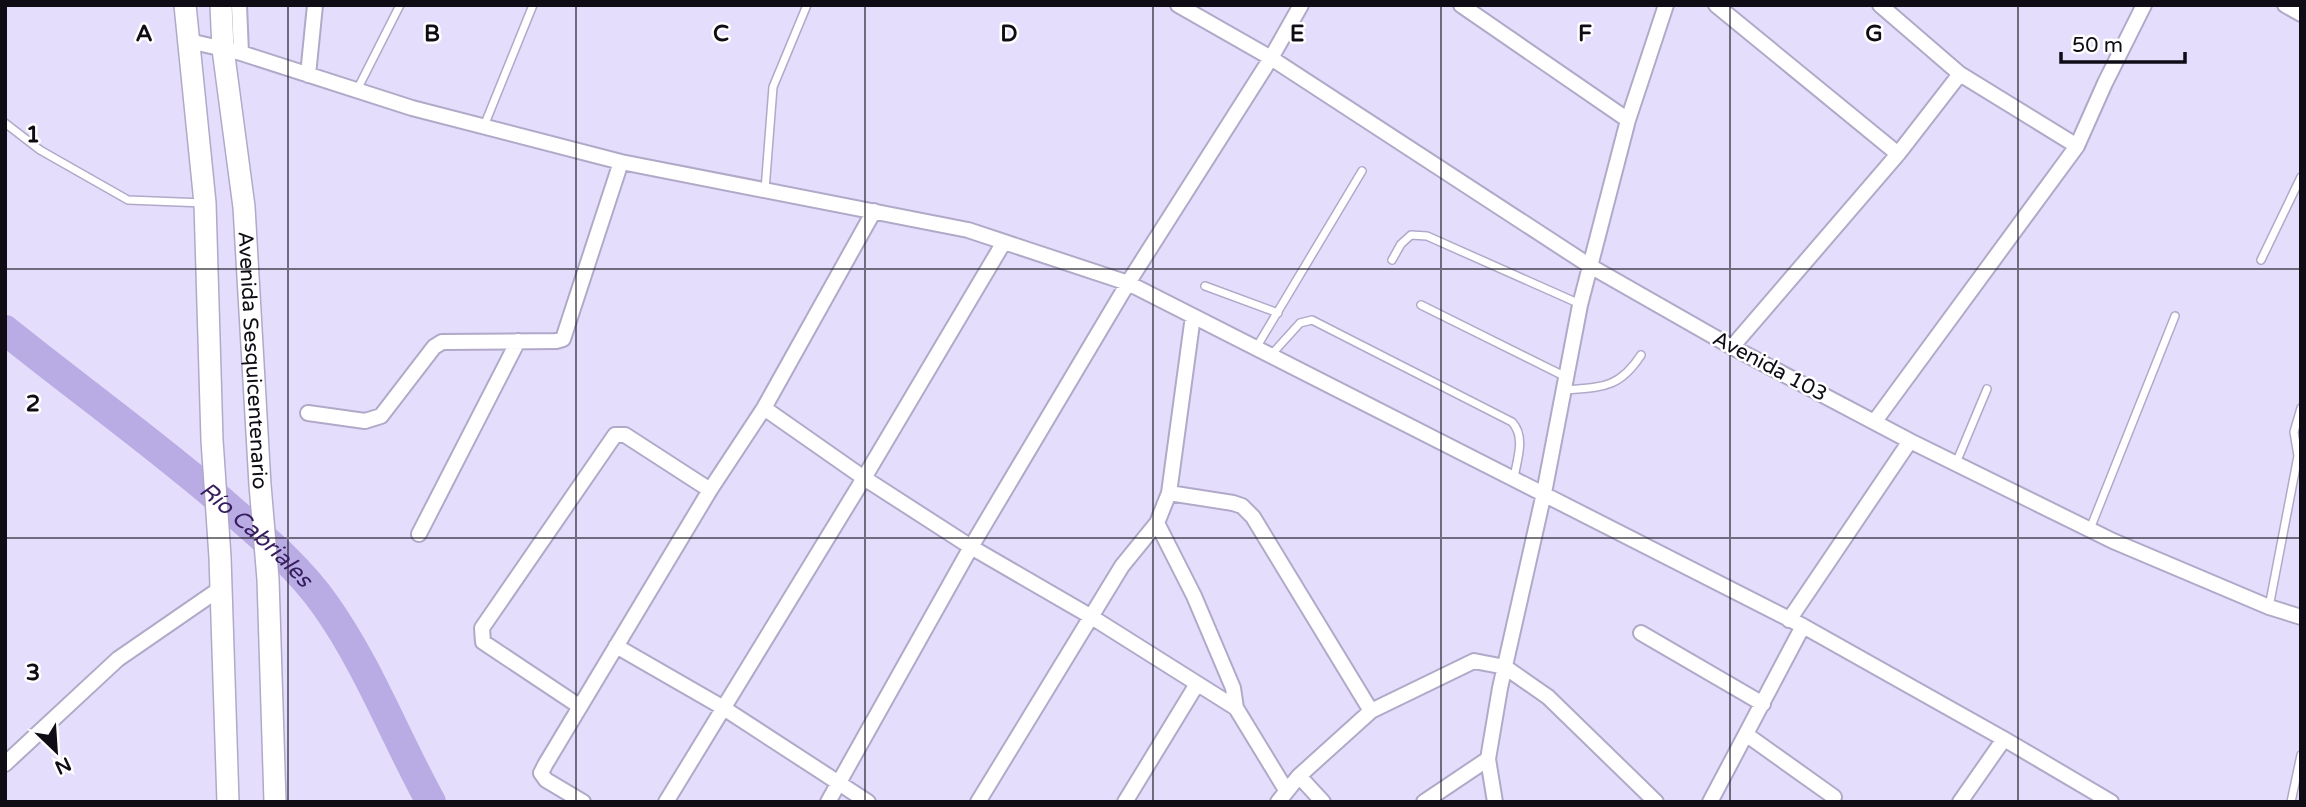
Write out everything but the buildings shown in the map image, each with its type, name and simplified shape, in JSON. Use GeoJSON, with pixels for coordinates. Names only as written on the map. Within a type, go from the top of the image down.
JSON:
{"type":"FeatureCollection","features":[{"type":"Feature","properties":{"kind":"main road","name":"Avenida Sesquicentenario"},"geometry":{"type":"LineString","coordinates":[[186,5],[205,203],[228,802]]}},
{"type":"Feature","properties":{"kind":"main road","name":"Avenida Sesquicentenario"},"geometry":{"type":"LineString","coordinates":[[223,6],[232,51],[244,207],[268,579],[275,802]]}},
{"type":"Feature","properties":{"kind":"street"},"geometry":{"type":"LineString","coordinates":[[308,75],[315,5]]}},
{"type":"Feature","properties":{"kind":"street","name":"Avenida 103"},"geometry":{"type":"LineString","coordinates":[[1178,5],[1271,58],[1590,266],[1732,347],[1910,441],[2090,529],[2269,607],[2301,617]]}},
{"type":"Feature","properties":{"kind":"street"},"geometry":{"type":"LineString","coordinates":[[828,802],[971,547],[1128,283],[1271,58],[1301,5]]}},
{"type":"Feature","properties":{"kind":"street"},"geometry":{"type":"LineString","coordinates":[[1461,5],[1628,120]]}},
{"type":"Feature","properties":{"kind":"street"},"geometry":{"type":"LineString","coordinates":[[1495,802],[1488,759],[1580,305],[1628,120],[1666,5]]}},
{"type":"Feature","properties":{"kind":"street"},"geometry":{"type":"LineString","coordinates":[[1716,5],[1898,154]]}},
{"type":"Feature","properties":{"kind":"street"},"geometry":{"type":"LineString","coordinates":[[1880,5],[1961,74],[2077,146]]}},
{"type":"Feature","properties":{"kind":"street"},"geometry":{"type":"LineString","coordinates":[[1875,421],[2077,146],[2144,5]]}},
{"type":"Feature","properties":{"kind":"street"},"geometry":{"type":"LineString","coordinates":[[2285,5],[2301,14]]}},
{"type":"Feature","properties":{"kind":"street"},"geometry":{"type":"LineString","coordinates":[[189,41],[232,51],[412,108],[621,162],[968,230],[1128,283],[1803,626],[2004,738],[2093,797],[2111,802]]}},
{"type":"Feature","properties":{"kind":"street"},"geometry":{"type":"LineString","coordinates":[[1732,347],[1898,154],[1961,74]]}},
{"type":"Feature","properties":{"kind":"street"},"geometry":{"type":"LineString","coordinates":[[308,413],[365,421],[381,415],[433,347],[442,342],[556,341],[563,338],[621,162]]}},
{"type":"Feature","properties":{"kind":"street"},"geometry":{"type":"LineString","coordinates":[[583,802],[546,780],[541,774],[579,706],[710,490],[764,408],[874,211]]}},
{"type":"Feature","properties":{"kind":"street"},"geometry":{"type":"LineString","coordinates":[[666,802],[1004,242]]}},
{"type":"Feature","properties":{"kind":"street"},"geometry":{"type":"LineString","coordinates":[[978,802],[1122,566],[1157,523],[1169,493],[1193,316]]}},
{"type":"Feature","properties":{"kind":"street"},"geometry":{"type":"LineString","coordinates":[[419,534],[518,341]]}},
{"type":"Feature","properties":{"kind":"street"},"geometry":{"type":"LineString","coordinates":[[764,408],[864,478],[971,547],[1236,708]]}},
{"type":"Feature","properties":{"kind":"street"},"geometry":{"type":"LineString","coordinates":[[579,706],[483,642],[482,628],[615,435],[625,435],[710,490]]}},
{"type":"Feature","properties":{"kind":"street"},"geometry":{"type":"LineString","coordinates":[[1789,620],[1910,441]]}},
{"type":"Feature","properties":{"kind":"street"},"geometry":{"type":"LineString","coordinates":[[1169,493],[1233,503],[1242,506],[1253,517],[1371,711]]}},
{"type":"Feature","properties":{"kind":"street"},"geometry":{"type":"LineString","coordinates":[[1157,523],[1194,596],[1233,688],[1236,708],[1282,796],[1299,776],[1371,711],[1474,661],[1505,667],[1549,697],[1656,802]]}},
{"type":"Feature","properties":{"kind":"street"},"geometry":{"type":"LineString","coordinates":[[5,764],[118,659],[221,588]]}},
{"type":"Feature","properties":{"kind":"street"},"geometry":{"type":"LineString","coordinates":[[1710,802],[1803,626]]}},
{"type":"Feature","properties":{"kind":"street"},"geometry":{"type":"LineString","coordinates":[[1641,633],[1763,704]]}},
{"type":"Feature","properties":{"kind":"street"},"geometry":{"type":"LineString","coordinates":[[616,646],[722,707],[868,802]]}},
{"type":"Feature","properties":{"kind":"street"},"geometry":{"type":"LineString","coordinates":[[1125,802],[1197,684]]}},
{"type":"Feature","properties":{"kind":"street"},"geometry":{"type":"LineString","coordinates":[[1747,734],[1834,797]]}},
{"type":"Feature","properties":{"kind":"street"},"geometry":{"type":"LineString","coordinates":[[1960,802],[2004,738]]}},
{"type":"Feature","properties":{"kind":"street"},"geometry":{"type":"LineString","coordinates":[[1424,802],[1488,759]]}},
{"type":"Feature","properties":{"kind":"street"},"geometry":{"type":"LineString","coordinates":[[1299,776],[1322,802]]}},
{"type":"Feature","properties":{"kind":"lane"},"geometry":{"type":"LineString","coordinates":[[357,90],[400,5]]}},
{"type":"Feature","properties":{"kind":"lane"},"geometry":{"type":"LineString","coordinates":[[484,127],[533,5]]}},
{"type":"Feature","properties":{"kind":"lane"},"geometry":{"type":"LineString","coordinates":[[765,190],[773,88],[807,5]]}},
{"type":"Feature","properties":{"kind":"lane"},"geometry":{"type":"LineString","coordinates":[[5,123],[40,150],[128,200],[205,203]]}},
{"type":"Feature","properties":{"kind":"lane"},"geometry":{"type":"LineString","coordinates":[[1256,348],[1362,171]]}},
{"type":"Feature","properties":{"kind":"lane"},"geometry":{"type":"LineString","coordinates":[[2261,260],[2301,177]]}},
{"type":"Feature","properties":{"kind":"lane"},"geometry":{"type":"LineString","coordinates":[[1392,260],[1401,244],[1411,234],[1427,236],[1580,305]]}},
{"type":"Feature","properties":{"kind":"lane"},"geometry":{"type":"LineString","coordinates":[[1205,286],[1278,313]]}},
{"type":"Feature","properties":{"kind":"lane"},"geometry":{"type":"LineString","coordinates":[[1421,305],[1565,384],[1600,389],[1631,371],[1641,355]]}},
{"type":"Feature","properties":{"kind":"lane"},"geometry":{"type":"LineString","coordinates":[[2090,529],[2175,316]]}},
{"type":"Feature","properties":{"kind":"lane"},"geometry":{"type":"LineString","coordinates":[[1271,355],[1300,323],[1311,320],[1335,332],[1512,422],[1519,429],[1521,437],[1514,478]]}},
{"type":"Feature","properties":{"kind":"lane"},"geometry":{"type":"LineString","coordinates":[[1956,464],[1987,389]]}},
{"type":"Feature","properties":{"kind":"lane"},"geometry":{"type":"LineString","coordinates":[[2269,607],[2298,456],[2294,432],[2301,408]]}},
{"type":"Feature","properties":{"kind":"lane"},"geometry":{"type":"LineString","coordinates":[[2291,802],[2301,755]]}},
{"type":"Feature","properties":{"kind":"waterway","name":"Río Cabriales"},"geometry":{"type":"LineString","coordinates":[[5,330],[195,479],[303,577],[326,606],[355,653],[431,802]]}}]}
